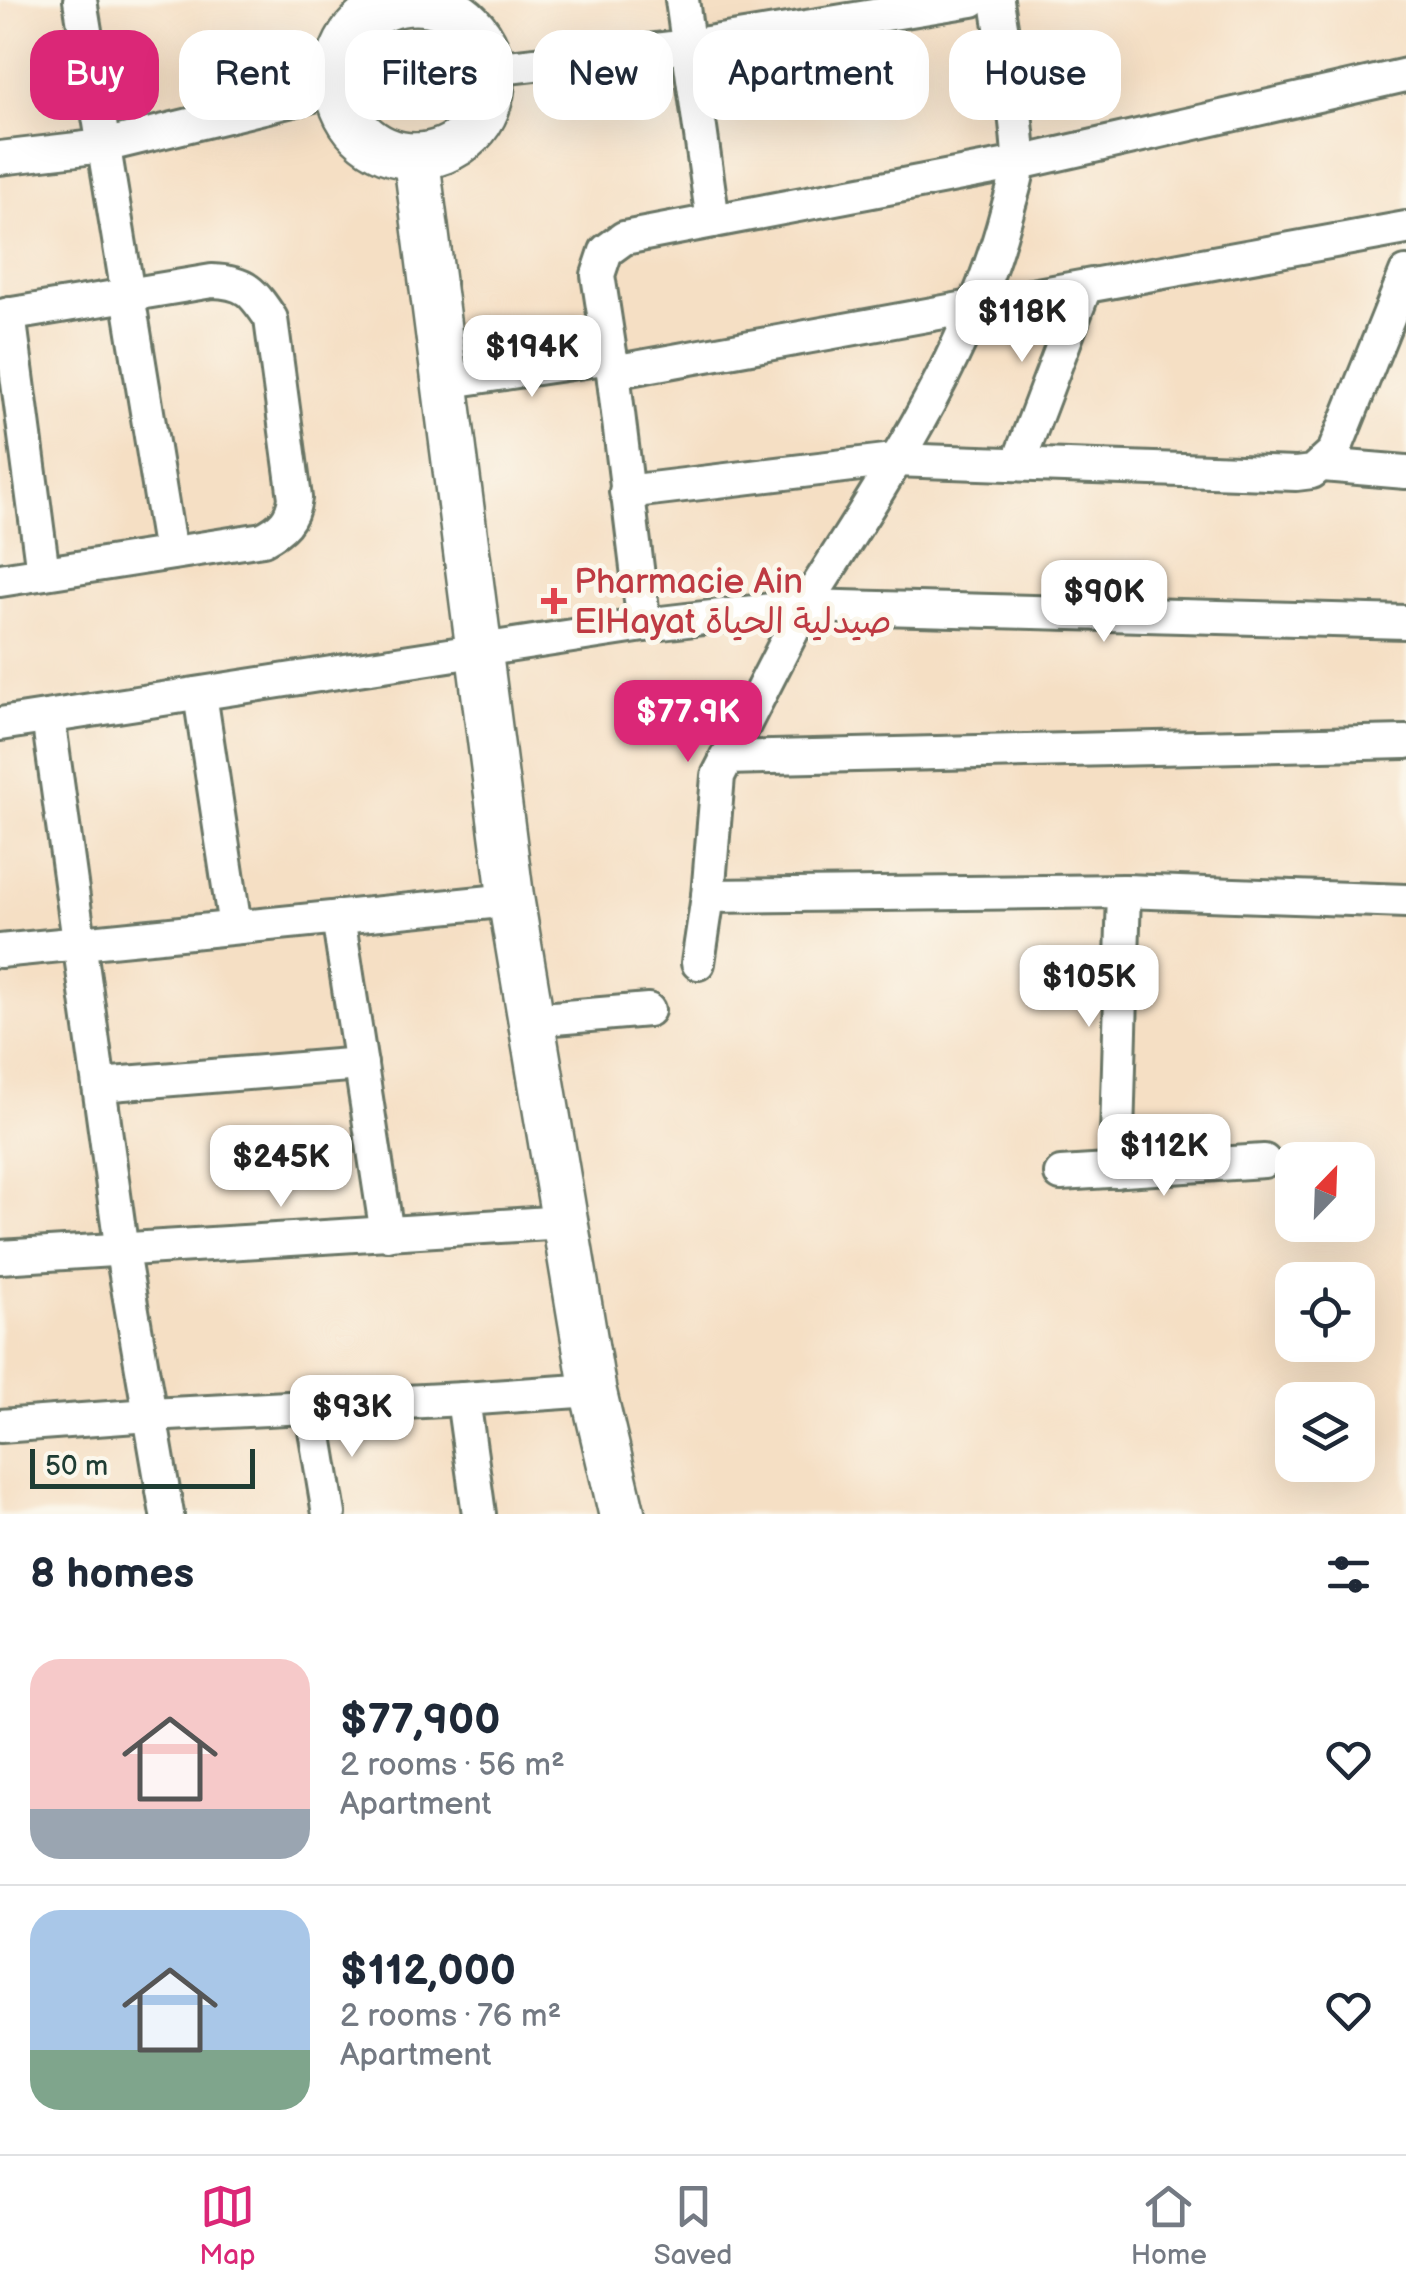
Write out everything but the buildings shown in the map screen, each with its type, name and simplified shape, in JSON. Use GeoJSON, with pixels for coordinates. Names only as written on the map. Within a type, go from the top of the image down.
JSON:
{"type":"FeatureCollection","features":[{"type":"Feature","properties":{"kind":"street"},"geometry":{"type":"LineString","coordinates":[[80,0],[170,553]]}},
{"type":"Feature","properties":{"kind":"street"},"geometry":{"type":"LineString","coordinates":[[682,0],[713,221]]}},
{"type":"Feature","properties":{"kind":"street"},"geometry":{"type":"LineString","coordinates":[[513,67],[689,46],[972,0]]}},
{"type":"Feature","properties":{"kind":"street"},"geometry":{"type":"LineString","coordinates":[[698,963],[718,776],[804,606],[894,460],[975,307],[1001,232],[1019,163],[996,0]]}},
{"type":"Feature","properties":{"kind":"street"},"geometry":{"type":"LineString","coordinates":[[473,30],[450,10],[395,2],[378,11],[351,36],[338,70],[338,89],[352,124],[364,137],[380,148],[416,156],[434,154],[467,136],[478,120]]}},
{"type":"Feature","properties":{"kind":"street"},"geometry":{"type":"LineString","coordinates":[[644,625],[598,275],[606,250],[624,238],[1019,163],[1406,75]]}},
{"type":"Feature","properties":{"kind":"street"},"geometry":{"type":"LineString","coordinates":[[0,158],[103,146],[338,89]]}},
{"type":"Feature","properties":{"kind":"street"},"geometry":{"type":"LineString","coordinates":[[416,156],[510,900],[594,1390],[622,1514]]}},
{"type":"Feature","properties":{"kind":"street"},"geometry":{"type":"LineString","coordinates":[[444,382],[612,365],[975,307],[1406,228]]}},
{"type":"Feature","properties":{"kind":"street"},"geometry":{"type":"LineString","coordinates":[[626,492],[894,460],[1312,472],[1324,465],[1343,434],[1406,274]]}},
{"type":"Feature","properties":{"kind":"street"},"geometry":{"type":"LineString","coordinates":[[0,580],[262,538],[280,530],[292,514],[295,498],[270,319],[256,296],[236,282],[212,281],[4,315],[14,454],[43,573]]}},
{"type":"Feature","properties":{"kind":"street"},"geometry":{"type":"LineString","coordinates":[[1018,464],[1085,287]]}},
{"type":"Feature","properties":{"kind":"street"},"geometry":{"type":"LineString","coordinates":[[1324,465],[1406,472]]}},
{"type":"Feature","properties":{"kind":"street"},"geometry":{"type":"LineString","coordinates":[[0,722],[644,625],[804,606],[1406,622]]}},
{"type":"Feature","properties":{"kind":"street"},"geometry":{"type":"LineString","coordinates":[[200,694],[235,927]]}},
{"type":"Feature","properties":{"kind":"street"},"geometry":{"type":"LineString","coordinates":[[48,716],[122,1252],[167,1514]]}},
{"type":"Feature","properties":{"kind":"street"},"geometry":{"type":"LineString","coordinates":[[726,758],[1406,742]]}},
{"type":"Feature","properties":{"kind":"street"},"geometry":{"type":"LineString","coordinates":[[708,896],[1124,891],[1406,900]]}},
{"type":"Feature","properties":{"kind":"street"},"geometry":{"type":"LineString","coordinates":[[1116,1170],[1124,891]]}},
{"type":"Feature","properties":{"kind":"street"},"geometry":{"type":"LineString","coordinates":[[0,951],[510,900]]}},
{"type":"Feature","properties":{"kind":"street"},"geometry":{"type":"LineString","coordinates":[[338,917],[387,1234]]}},
{"type":"Feature","properties":{"kind":"street"},"geometry":{"type":"LineString","coordinates":[[531,1020],[648,1010]]}},
{"type":"Feature","properties":{"kind":"street"},"geometry":{"type":"LineString","coordinates":[[99,1085],[361,1064]]}},
{"type":"Feature","properties":{"kind":"street"},"geometry":{"type":"LineString","coordinates":[[1061,1174],[1264,1161]]}},
{"type":"Feature","properties":{"kind":"street"},"geometry":{"type":"LineString","coordinates":[[0,1257],[564,1222]]}},
{"type":"Feature","properties":{"kind":"street"},"geometry":{"type":"LineString","coordinates":[[0,1426],[594,1390]]}},
{"type":"Feature","properties":{"kind":"street"},"geometry":{"type":"LineString","coordinates":[[463,1398],[479,1514]]}},
{"type":"Feature","properties":{"kind":"street"},"geometry":{"type":"LineString","coordinates":[[311,1406],[329,1514]]}},
{"type":"Feature","properties":{"kind":"place","name":"Pharmacie Ain ElHayat صيدلية الحياة"},"geometry":{"type":"Point","coordinates":[554,601]}}]}
